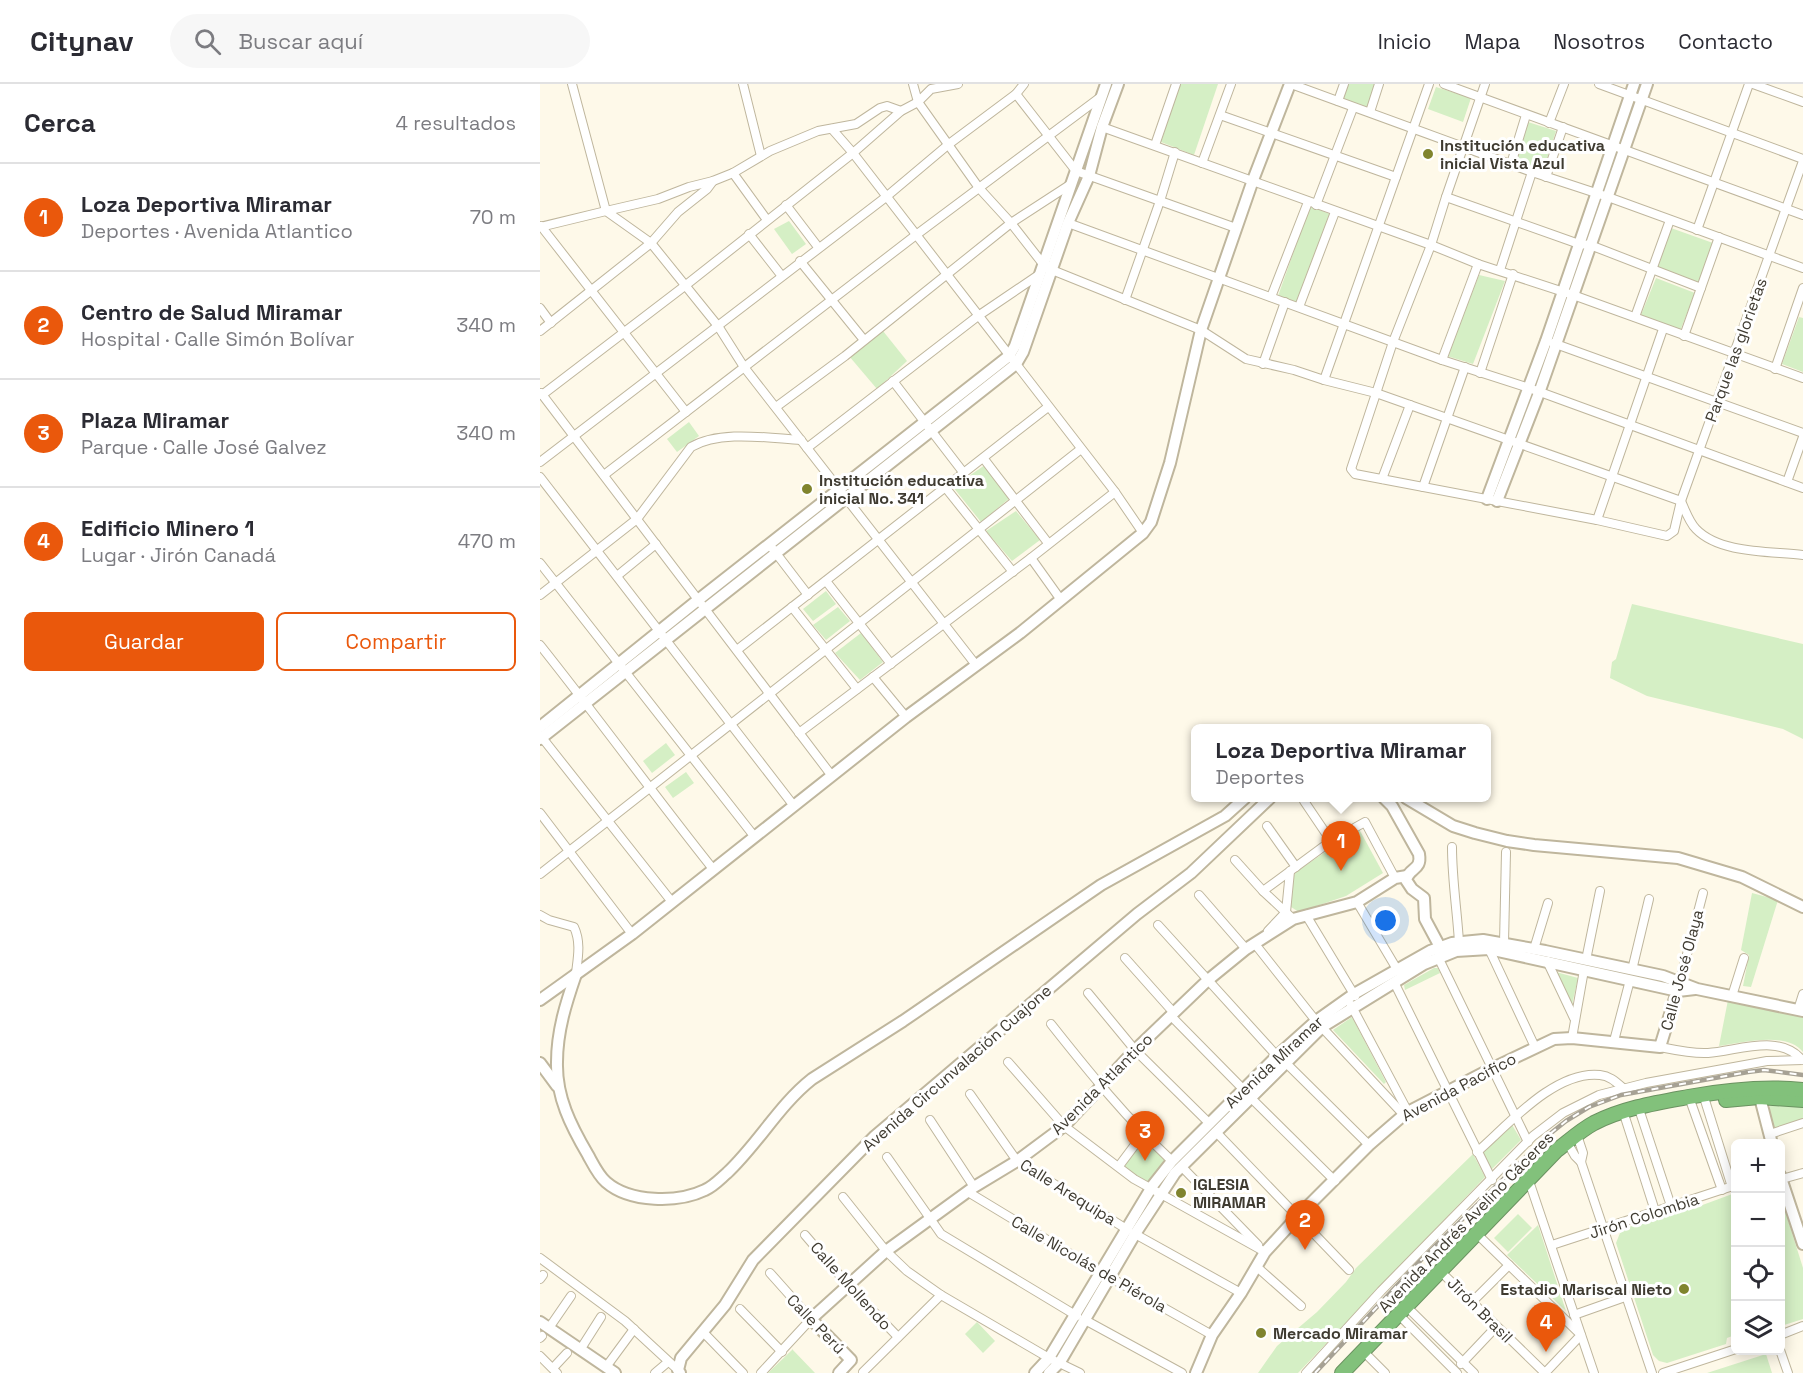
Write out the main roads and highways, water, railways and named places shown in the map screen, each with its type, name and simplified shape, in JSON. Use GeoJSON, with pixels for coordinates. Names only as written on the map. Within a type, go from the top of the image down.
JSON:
{"type":"FeatureCollection","features":[{"type":"Feature","properties":{"kind":"highway","name":"Avenida Andrés Avelino Cáceres"},"geometry":{"type":"LineString","coordinates":[[1341,1373],[1366,1353],[1530,1182],[1573,1142],[1605,1127],[1624,1114],[1639,1110],[1697,1099],[1758,1092],[1803,1090]]}},
{"type":"Feature","properties":{"kind":"highway","name":"Avenida Andrés Avelino Cáceres"},"geometry":{"type":"LineString","coordinates":[[1758,1092],[1803,1100]]}},
{"type":"Feature","properties":{"kind":"highway","name":"Avenida Andrés Avelino Cáceres"},"geometry":{"type":"LineString","coordinates":[[1352,1373],[1366,1353]]}},
{"type":"Feature","properties":{"kind":"main road"},"geometry":{"type":"LineString","coordinates":[[1047,271],[1089,176],[1102,127],[1118,84]]}},
{"type":"Feature","properties":{"kind":"main road"},"geometry":{"type":"LineString","coordinates":[[540,1000],[632,934],[906,717],[1020,633],[1143,534],[1151,522],[1170,463],[1201,330],[1253,180],[1290,84]]}},
{"type":"Feature","properties":{"kind":"main road"},"geometry":{"type":"LineString","coordinates":[[1492,500],[1534,391],[1603,196],[1625,149],[1647,84]]}},
{"type":"Feature","properties":{"kind":"main road"},"geometry":{"type":"LineString","coordinates":[[540,734],[701,604],[1023,352],[1072,183],[1103,88]]}},
{"type":"Feature","properties":{"kind":"main road"},"geometry":{"type":"LineString","coordinates":[[1603,196],[1612,145],[1632,89]]}},
{"type":"Feature","properties":{"kind":"main road"},"geometry":{"type":"LineString","coordinates":[[576,974],[559,1027],[556,1063],[558,1089],[566,1114],[598,1173],[613,1187],[652,1199],[672,1199],[713,1186],[748,1152],[801,1088],[812,1079],[932,1002],[1101,885],[1225,816],[1241,802]]}},
{"type":"Feature","properties":{"kind":"main road","name":"Avenida Circunvalación Cuajone"},"geometry":{"type":"LineString","coordinates":[[679,1372],[681,1358],[725,1305],[753,1260],[874,1136],[1137,914],[1191,873],[1266,802]]}},
{"type":"Feature","properties":{"kind":"main road"},"geometry":{"type":"LineString","coordinates":[[1388,802],[1419,854],[1418,866],[1407,876],[1407,884],[1424,898],[1425,919],[1439,952]]}},
{"type":"Feature","properties":{"kind":"main road"},"geometry":{"type":"LineString","coordinates":[[1413,802],[1453,826],[1507,841],[1678,858],[1742,877],[1803,907]]}},
{"type":"Feature","properties":{"kind":"main road","name":"Avenida Atlantico"},"geometry":{"type":"LineString","coordinates":[[811,1319],[886,1251],[1064,1126],[1100,1086],[1208,980],[1290,915],[1306,915],[1356,902],[1395,878],[1407,876]]}},
{"type":"Feature","properties":{"kind":"main road","name":"Avenida Miramar"},"geometry":{"type":"LineString","coordinates":[[1353,1001],[1394,982],[1439,952],[1459,942],[1483,940],[1534,949],[1585,965],[1800,1011]]}},
{"type":"Feature","properties":{"kind":"main road","name":"Avenida Miramar"},"geometry":{"type":"LineString","coordinates":[[1049,1373],[1156,1191],[1168,1180],[1176,1164],[1319,1024],[1421,956],[1439,952],[1489,949],[1547,961],[1585,965]]}},
{"type":"Feature","properties":{"kind":"main road","name":"Calle José Olaya"},"geometry":{"type":"LineString","coordinates":[[1660,1047],[1679,986]]}},
{"type":"Feature","properties":{"kind":"main road","name":"Avenida Pacifico"},"geometry":{"type":"LineString","coordinates":[[1196,1373],[1212,1335],[1241,1293],[1265,1252],[1369,1145],[1406,1113],[1535,1047],[1554,1040],[1572,1038],[1660,1047]]}},
{"type":"Feature","properties":{"kind":"main road"},"geometry":{"type":"LineString","coordinates":[[540,1062],[558,1089]]}},
{"type":"Feature","properties":{"kind":"main road"},"geometry":{"type":"LineString","coordinates":[[1758,1092],[1771,1139]]}},
{"type":"Feature","properties":{"kind":"main road"},"geometry":{"type":"LineString","coordinates":[[1785,1189],[1803,1244]]}},
{"type":"Feature","properties":{"kind":"main road","name":"Calle Perú"},"geometry":{"type":"LineString","coordinates":[[811,1319],[851,1360],[839,1373]]}},
{"type":"Feature","properties":{"kind":"main road"},"geometry":{"type":"LineString","coordinates":[[543,1331],[580,1350],[611,1370]]}},
{"type":"Feature","properties":{"kind":"main road","name":"Avenida Miramar"},"geometry":{"type":"LineString","coordinates":[[1035,1373],[1055,1360]]}},
{"type":"Feature","properties":{"kind":"railway"},"geometry":{"type":"LineString","coordinates":[[1315,1373],[1421,1260],[1546,1137],[1566,1121],[1589,1107],[1621,1095],[1764,1070],[1803,1075]]}},
{"type":"Feature","properties":{"kind":"place","name":"Institución educativa inicial Vista Azul"},"geometry":{"type":"Point","coordinates":[1428,154]}},
{"type":"Feature","properties":{"kind":"place","name":"Institución educativa inicial No. 341"},"geometry":{"type":"Point","coordinates":[807,489]}},
{"type":"Feature","properties":{"kind":"place","name":"Loza Deportiva Miramar"},"geometry":{"type":"Point","coordinates":[1341,871]}},
{"type":"Feature","properties":{"kind":"place","name":"Plaza Miramar"},"geometry":{"type":"Point","coordinates":[1145,1161]}},
{"type":"Feature","properties":{"kind":"place","name":"IGLESIA MIRAMAR"},"geometry":{"type":"Point","coordinates":[1181,1193]}},
{"type":"Feature","properties":{"kind":"place","name":"Centro de Salud Miramar"},"geometry":{"type":"Point","coordinates":[1305,1250]}},
{"type":"Feature","properties":{"kind":"place","name":"Estadio Mariscal Nieto"},"geometry":{"type":"Point","coordinates":[1684,1289]}},
{"type":"Feature","properties":{"kind":"place","name":"Mercado Miramar"},"geometry":{"type":"Point","coordinates":[1261,1333]}},
{"type":"Feature","properties":{"kind":"place","name":"Edificio Minero 1"},"geometry":{"type":"Point","coordinates":[1546,1352]}}]}
